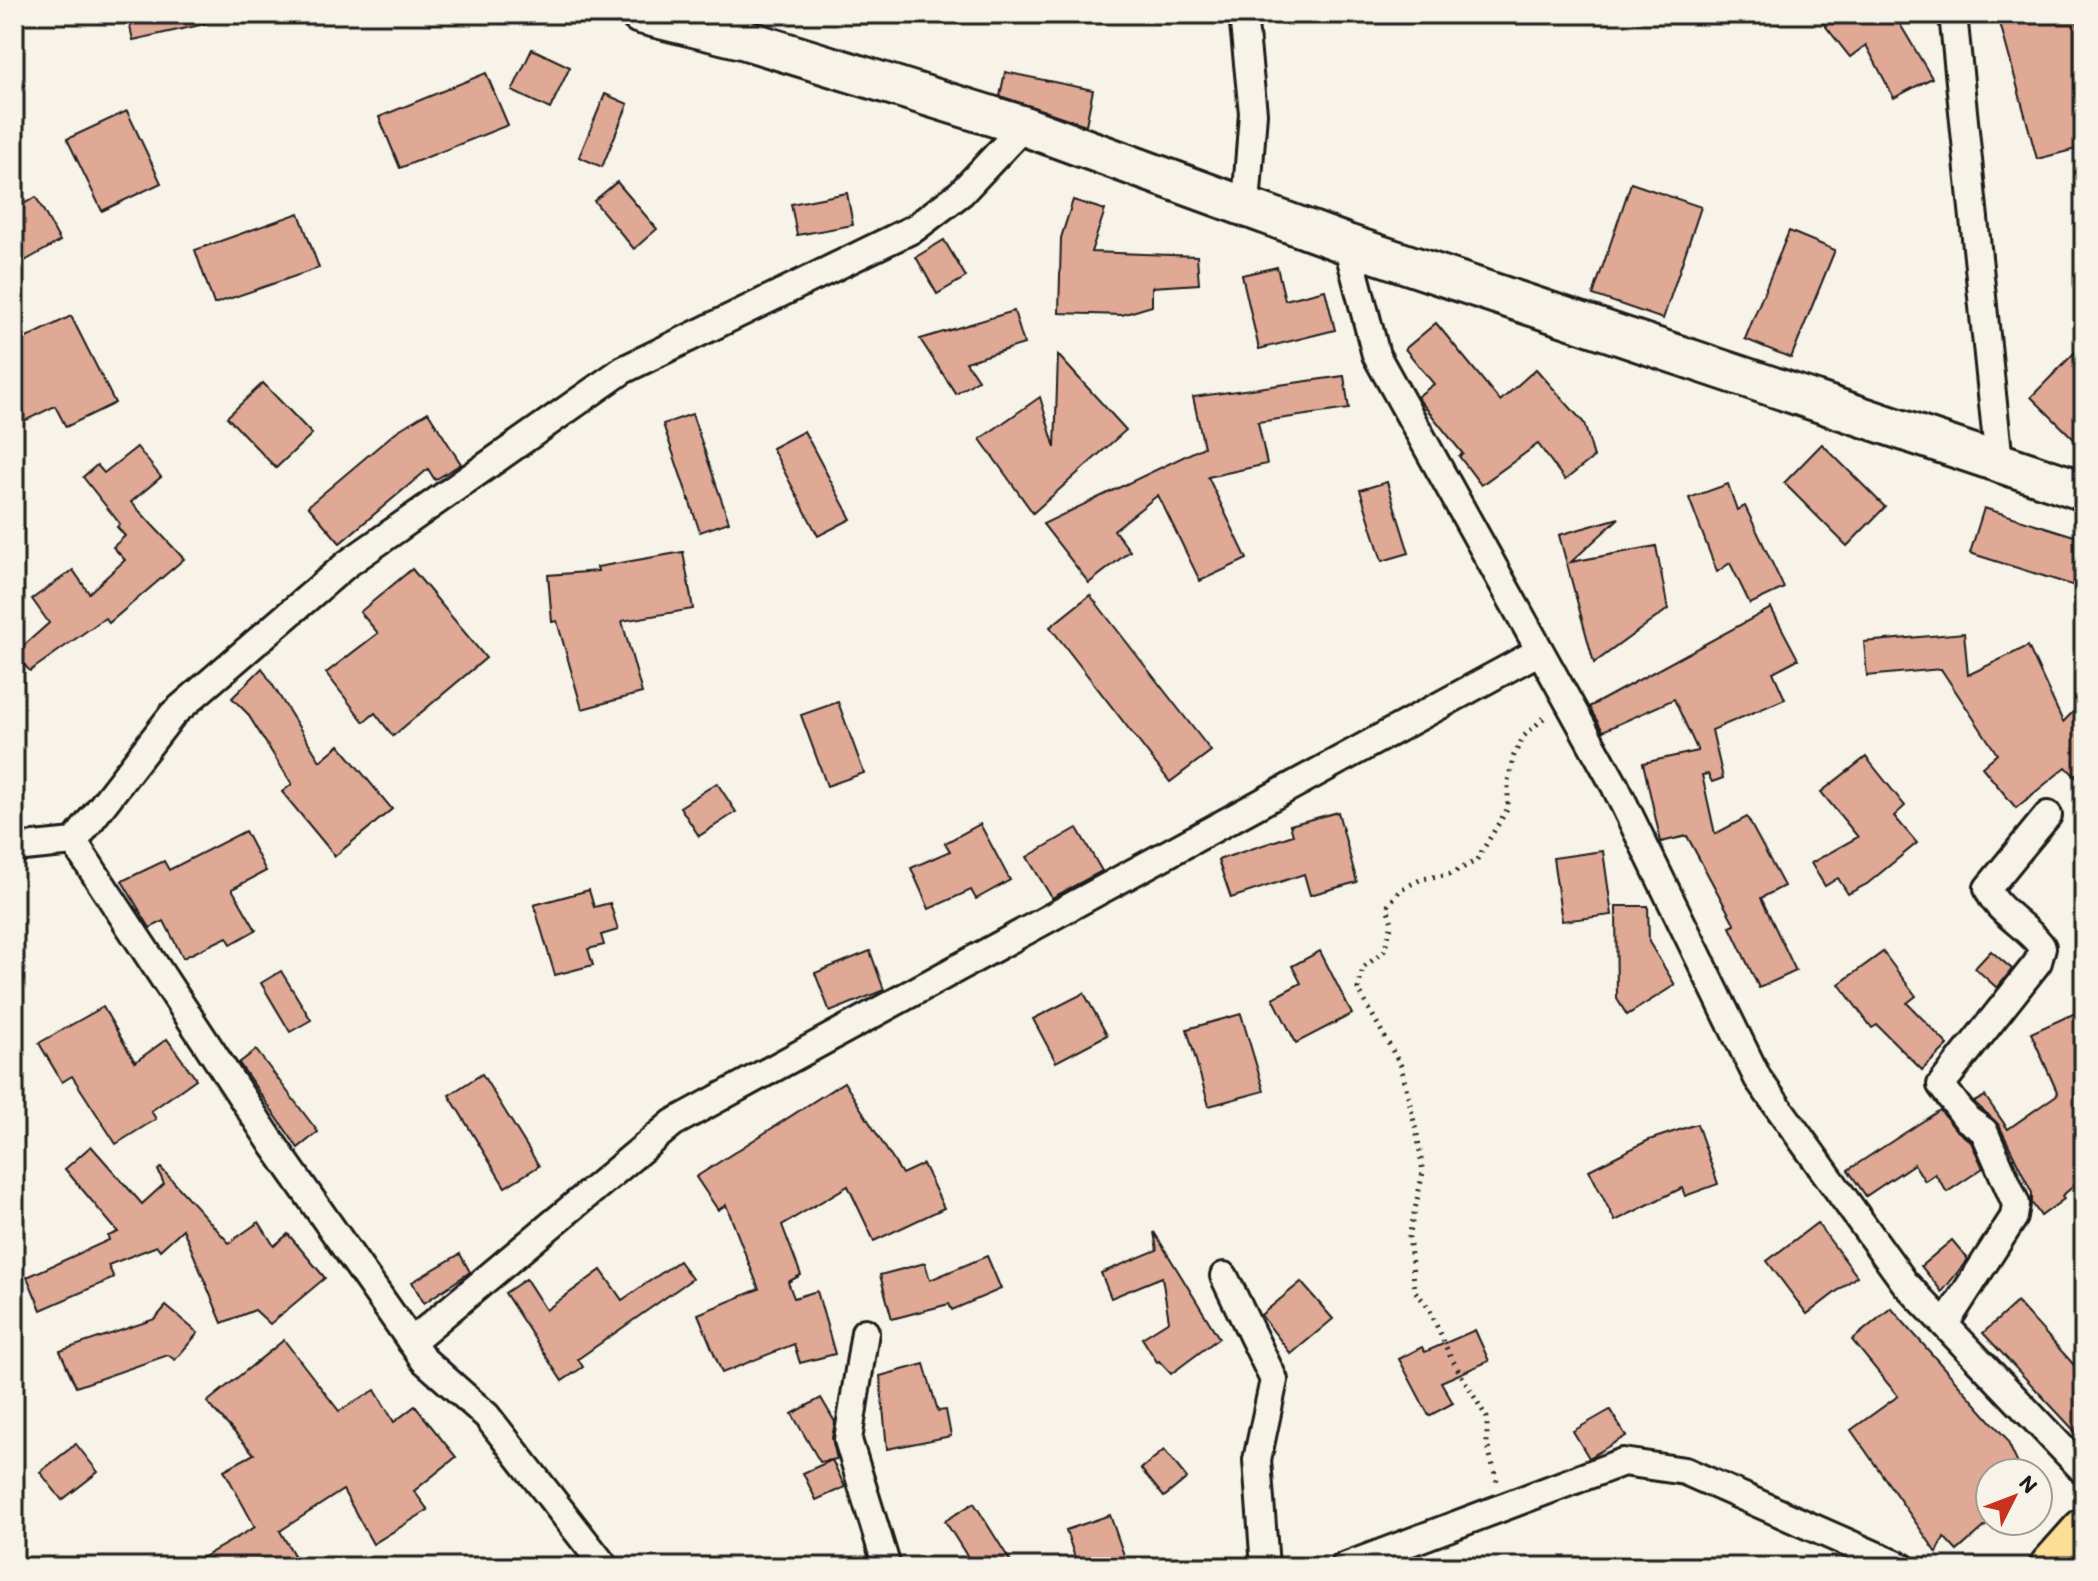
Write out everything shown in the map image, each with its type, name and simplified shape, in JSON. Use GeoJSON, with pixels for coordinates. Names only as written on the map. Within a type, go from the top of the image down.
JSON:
{"type":"FeatureCollection","features":[{"type":"Feature","properties":{"kind":"main road"},"geometry":{"type":"LineString","coordinates":[[2051,1567],[2084,1530]]}},
{"type":"Feature","properties":{"kind":"street"},"geometry":{"type":"LineString","coordinates":[[640,14],[743,27],[1246,205],[1347,244],[2084,491]]}},
{"type":"Feature","properties":{"kind":"street"},"geometry":{"type":"LineString","coordinates":[[1243,14],[1253,113],[1246,205]]}},
{"type":"Feature","properties":{"kind":"street"},"geometry":{"type":"LineString","coordinates":[[1953,14],[1999,462]]}},
{"type":"Feature","properties":{"kind":"street"},"geometry":{"type":"LineString","coordinates":[[14,848],[74,842],[173,714],[347,564],[623,370],[915,228],[961,193],[1024,126]]}},
{"type":"Feature","properties":{"kind":"street"},"geometry":{"type":"LineString","coordinates":[[1347,244],[1376,355],[1564,699],[1615,786],[1758,1079],[1905,1283],[2084,1471]]}},
{"type":"Feature","properties":{"kind":"street"},"geometry":{"type":"LineString","coordinates":[[411,1342],[673,1123],[1538,652]]}},
{"type":"Feature","properties":{"kind":"street"},"geometry":{"type":"LineString","coordinates":[[1945,1324],[2014,1217],[2016,1204],[1984,1131],[1967,1119],[1941,1085],[2038,962],[2042,947],[2032,932],[1990,897],[1988,888],[2048,815]]}},
{"type":"Feature","properties":{"kind":"street"},"geometry":{"type":"LineString","coordinates":[[74,842],[274,1146],[424,1360],[487,1416],[605,1567]]}},
{"type":"Feature","properties":{"kind":"street"},"geometry":{"type":"LineString","coordinates":[[1224,1276],[1274,1380],[1257,1460],[1265,1567]]}},
{"type":"Feature","properties":{"kind":"street"},"geometry":{"type":"LineString","coordinates":[[865,1332],[848,1440],[887,1567]]}},
{"type":"Feature","properties":{"kind":"street"},"geometry":{"type":"LineString","coordinates":[[1344,1567],[1623,1462],[1685,1471],[1902,1567]]}},
{"type":"Feature","properties":{"kind":"path"},"geometry":{"type":"LineString","coordinates":[[1509,1503],[1495,1476],[1489,1454],[1487,1418],[1450,1356],[1429,1308],[1415,1291],[1409,1237],[1423,1172],[1418,1139],[1401,1066],[1358,989],[1363,968],[1384,951],[1392,923],[1387,907],[1401,889],[1422,879],[1450,874],[1476,861],[1508,808],[1508,781],[1524,736],[1564,699]]}},
{"type":"Feature","properties":{"kind":"building"},"geometry":{"type":"Polygon","coordinates":[[[144,14],[203,14],[205,24],[133,40],[128,18],[144,14]]]}},
{"type":"Feature","properties":{"kind":"building"},"geometry":{"type":"Polygon","coordinates":[[[1816,14],[1894,14],[1932,78],[1894,98],[1866,45],[1850,57],[1816,14]]]}},
{"type":"Feature","properties":{"kind":"building"},"geometry":{"type":"Polygon","coordinates":[[[2036,14],[2075,14],[2084,48],[2084,147],[2037,159],[2000,23],[2036,14]]]}},
{"type":"Feature","properties":{"kind":"building"},"geometry":{"type":"Polygon","coordinates":[[[532,49],[570,67],[550,109],[512,91],[532,49]]]}},
{"type":"Feature","properties":{"kind":"building"},"geometry":{"type":"Polygon","coordinates":[[[1005,72],[1093,90],[1086,125],[1000,96],[1005,72]]]}},
{"type":"Feature","properties":{"kind":"building"},"geometry":{"type":"Polygon","coordinates":[[[486,73],[508,125],[400,168],[379,117],[486,73]]]}},
{"type":"Feature","properties":{"kind":"building"},"geometry":{"type":"Polygon","coordinates":[[[605,94],[628,104],[602,167],[579,157],[605,94]]]}},
{"type":"Feature","properties":{"kind":"building"},"geometry":{"type":"Polygon","coordinates":[[[127,111],[161,183],[102,211],[67,139],[127,111]]]}},
{"type":"Feature","properties":{"kind":"building"},"geometry":{"type":"Polygon","coordinates":[[[617,182],[657,229],[634,249],[594,201],[617,182]]]}},
{"type":"Feature","properties":{"kind":"building"},"geometry":{"type":"Polygon","coordinates":[[[1631,183],[1701,207],[1663,319],[1593,295],[1631,183]]]}},
{"type":"Feature","properties":{"kind":"building"},"geometry":{"type":"Polygon","coordinates":[[[847,193],[853,225],[797,235],[791,204],[847,193]]]}},
{"type":"Feature","properties":{"kind":"building"},"geometry":{"type":"Polygon","coordinates":[[[36,197],[60,241],[23,262],[14,246],[14,209],[36,197]]]}},
{"type":"Feature","properties":{"kind":"building"},"geometry":{"type":"Polygon","coordinates":[[[1073,200],[1105,210],[1091,252],[1197,256],[1199,284],[1152,287],[1152,306],[1122,315],[1059,313],[1061,238],[1073,200]]]}},
{"type":"Feature","properties":{"kind":"building"},"geometry":{"type":"Polygon","coordinates":[[[299,213],[319,268],[214,304],[195,250],[299,213]]]}},
{"type":"Feature","properties":{"kind":"building"},"geometry":{"type":"Polygon","coordinates":[[[1789,231],[1835,250],[1791,358],[1745,339],[1789,231]]]}},
{"type":"Feature","properties":{"kind":"building"},"geometry":{"type":"Polygon","coordinates":[[[944,240],[966,277],[937,294],[916,257],[944,240]]]}},
{"type":"Feature","properties":{"kind":"building"},"geometry":{"type":"Polygon","coordinates":[[[1277,267],[1285,300],[1325,290],[1335,330],[1259,349],[1242,275],[1277,267]]]}},
{"type":"Feature","properties":{"kind":"building"},"geometry":{"type":"Polygon","coordinates":[[[1014,311],[1024,344],[966,362],[978,380],[956,394],[920,339],[1014,311]]]}},
{"type":"Feature","properties":{"kind":"building"},"geometry":{"type":"Polygon","coordinates":[[[71,316],[115,403],[66,427],[55,406],[14,426],[14,344],[71,316]]]}},
{"type":"Feature","properties":{"kind":"building"},"geometry":{"type":"Polygon","coordinates":[[[1436,323],[1500,401],[1536,369],[1584,423],[1594,457],[1565,480],[1538,444],[1481,485],[1459,456],[1463,454],[1417,397],[1434,384],[1405,349],[1436,323]]]}},
{"type":"Feature","properties":{"kind":"building"},"geometry":{"type":"Polygon","coordinates":[[[2084,343],[2084,449],[2031,397],[2084,343]]]}},
{"type":"Feature","properties":{"kind":"building"},"geometry":{"type":"Polygon","coordinates":[[[1058,355],[1126,430],[1033,513],[980,439],[1040,397],[1055,448],[1058,355]]]}},
{"type":"Feature","properties":{"kind":"building"},"geometry":{"type":"Polygon","coordinates":[[[1344,376],[1349,409],[1258,422],[1267,464],[1208,477],[1247,559],[1200,581],[1158,495],[1114,530],[1130,551],[1089,583],[1043,524],[1204,447],[1193,397],[1344,376]]]}},
{"type":"Feature","properties":{"kind":"building"},"geometry":{"type":"Polygon","coordinates":[[[263,383],[312,434],[276,468],[227,417],[263,383]]]}},
{"type":"Feature","properties":{"kind":"building"},"geometry":{"type":"Polygon","coordinates":[[[428,412],[461,464],[435,480],[428,469],[340,543],[308,506],[397,431],[428,412]]]}},
{"type":"Feature","properties":{"kind":"building"},"geometry":{"type":"Polygon","coordinates":[[[692,414],[729,522],[700,532],[663,424],[692,414]]]}},
{"type":"Feature","properties":{"kind":"building"},"geometry":{"type":"Polygon","coordinates":[[[804,431],[851,519],[818,536],[772,448],[804,431]]]}},
{"type":"Feature","properties":{"kind":"building"},"geometry":{"type":"Polygon","coordinates":[[[1822,444],[1885,507],[1847,546],[1784,483],[1822,444]]]}},
{"type":"Feature","properties":{"kind":"building"},"geometry":{"type":"Polygon","coordinates":[[[137,447],[161,477],[131,502],[184,559],[109,623],[105,618],[30,671],[14,654],[49,623],[32,599],[73,570],[89,593],[125,560],[113,547],[125,536],[117,527],[120,524],[83,477],[97,465],[104,473],[137,447]]]}},
{"type":"Feature","properties":{"kind":"building"},"geometry":{"type":"Polygon","coordinates":[[[1387,482],[1409,553],[1382,561],[1360,490],[1387,482]]]}},
{"type":"Feature","properties":{"kind":"building"},"geometry":{"type":"Polygon","coordinates":[[[1728,484],[1737,510],[1745,506],[1784,588],[1750,604],[1730,563],[1717,572],[1689,498],[1728,484]]]}},
{"type":"Feature","properties":{"kind":"building"},"geometry":{"type":"Polygon","coordinates":[[[1984,508],[2084,539],[2084,554],[2075,586],[1970,553],[1984,508]]]}},
{"type":"Feature","properties":{"kind":"building"},"geometry":{"type":"Polygon","coordinates":[[[1619,518],[1571,562],[1656,546],[1668,609],[1594,663],[1559,535],[1619,518]]]}},
{"type":"Feature","properties":{"kind":"building"},"geometry":{"type":"Polygon","coordinates":[[[683,552],[693,609],[622,621],[642,693],[582,709],[557,621],[552,622],[548,575],[598,571],[597,567],[683,552]]]}},
{"type":"Feature","properties":{"kind":"building"},"geometry":{"type":"Polygon","coordinates":[[[412,569],[486,658],[393,736],[375,713],[364,722],[326,673],[378,633],[360,612],[412,569]]]}},
{"type":"Feature","properties":{"kind":"building"},"geometry":{"type":"Polygon","coordinates":[[[1090,595],[1211,751],[1170,782],[1050,627],[1090,595]]]}},
{"type":"Feature","properties":{"kind":"building"},"geometry":{"type":"Polygon","coordinates":[[[1771,608],[1798,659],[1773,672],[1785,699],[1712,730],[1723,778],[1712,782],[1708,774],[1702,775],[1715,834],[1747,817],[1784,886],[1761,898],[1796,971],[1759,988],[1730,927],[1735,925],[1687,836],[1661,842],[1643,763],[1698,751],[1674,699],[1603,731],[1589,707],[1771,608]]]}},
{"type":"Feature","properties":{"kind":"building"},"geometry":{"type":"Polygon","coordinates":[[[1964,633],[1968,675],[2028,646],[2063,722],[2084,701],[2084,785],[2066,767],[2016,808],[1982,767],[1997,754],[1941,669],[1867,676],[1864,642],[1964,633]]]}},
{"type":"Feature","properties":{"kind":"building"},"geometry":{"type":"Polygon","coordinates":[[[262,668],[320,761],[339,745],[392,809],[335,856],[282,792],[292,784],[247,713],[232,698],[262,668]]]}},
{"type":"Feature","properties":{"kind":"building"},"geometry":{"type":"Polygon","coordinates":[[[838,702],[864,773],[827,786],[801,715],[838,702]]]}},
{"type":"Feature","properties":{"kind":"building"},"geometry":{"type":"Polygon","coordinates":[[[1866,757],[1905,806],[1894,816],[1917,843],[1867,884],[1848,894],[1838,878],[1825,886],[1811,863],[1858,837],[1821,792],[1866,757]]]}},
{"type":"Feature","properties":{"kind":"building"},"geometry":{"type":"Polygon","coordinates":[[[717,783],[736,812],[699,836],[680,807],[717,783]]]}},
{"type":"Feature","properties":{"kind":"building"},"geometry":{"type":"Polygon","coordinates":[[[1338,812],[1357,882],[1310,895],[1304,874],[1231,898],[1218,860],[1293,835],[1290,825],[1338,812]]]}},
{"type":"Feature","properties":{"kind":"building"},"geometry":{"type":"Polygon","coordinates":[[[980,824],[1010,880],[976,899],[971,890],[929,909],[911,868],[950,851],[945,843],[980,824]]]}},
{"type":"Feature","properties":{"kind":"building"},"geometry":{"type":"Polygon","coordinates":[[[1077,828],[1102,871],[1052,898],[1027,857],[1077,828]]]}},
{"type":"Feature","properties":{"kind":"building"},"geometry":{"type":"Polygon","coordinates":[[[245,831],[266,871],[232,889],[256,930],[231,944],[227,937],[183,958],[164,921],[150,928],[122,881],[164,861],[169,870],[245,831]]]}},
{"type":"Feature","properties":{"kind":"building"},"geometry":{"type":"Polygon","coordinates":[[[1603,851],[1612,915],[1562,921],[1553,858],[1603,851]]]}},
{"type":"Feature","properties":{"kind":"building"},"geometry":{"type":"Polygon","coordinates":[[[589,890],[594,907],[610,903],[618,930],[601,935],[604,945],[588,949],[593,965],[555,975],[534,905],[589,890]]]}},
{"type":"Feature","properties":{"kind":"building"},"geometry":{"type":"Polygon","coordinates":[[[1616,906],[1648,906],[1649,942],[1675,985],[1627,1015],[1617,999],[1616,906]]]}},
{"type":"Feature","properties":{"kind":"building"},"geometry":{"type":"Polygon","coordinates":[[[870,951],[884,990],[830,1012],[815,973],[870,951]]]}},
{"type":"Feature","properties":{"kind":"building"},"geometry":{"type":"Polygon","coordinates":[[[1320,951],[1352,1014],[1296,1043],[1273,998],[1301,983],[1292,966],[1320,951]]]}},
{"type":"Feature","properties":{"kind":"building"},"geometry":{"type":"Polygon","coordinates":[[[1991,951],[2012,969],[1997,988],[1975,968],[1991,951]]]}},
{"type":"Feature","properties":{"kind":"building"},"geometry":{"type":"Polygon","coordinates":[[[1883,952],[1916,996],[1907,1003],[1948,1045],[1922,1070],[1877,1025],[1872,1028],[1839,984],[1883,952]]]}},
{"type":"Feature","properties":{"kind":"building"},"geometry":{"type":"Polygon","coordinates":[[[281,971],[311,1020],[290,1032],[261,983],[281,971]]]}},
{"type":"Feature","properties":{"kind":"building"},"geometry":{"type":"Polygon","coordinates":[[[1084,993],[1107,1035],[1056,1062],[1033,1019],[1084,993]]]}},
{"type":"Feature","properties":{"kind":"building"},"geometry":{"type":"Polygon","coordinates":[[[103,1007],[135,1062],[167,1039],[196,1079],[151,1111],[156,1119],[116,1144],[72,1076],[62,1082],[39,1043],[103,1007]]]}},
{"type":"Feature","properties":{"kind":"building"},"geometry":{"type":"Polygon","coordinates":[[[2084,1009],[2084,1177],[2062,1196],[2064,1199],[2041,1216],[2032,1203],[2032,1193],[1999,1125],[1974,1102],[1985,1096],[2008,1129],[2058,1094],[2031,1033],[2084,1009]]]}},
{"type":"Feature","properties":{"kind":"building"},"geometry":{"type":"Polygon","coordinates":[[[1241,1014],[1264,1091],[1209,1106],[1187,1029],[1241,1014]]]}},
{"type":"Feature","properties":{"kind":"building"},"geometry":{"type":"Polygon","coordinates":[[[256,1050],[318,1132],[298,1148],[239,1063],[256,1050]]]}},
{"type":"Feature","properties":{"kind":"building"},"geometry":{"type":"Polygon","coordinates":[[[482,1074],[539,1166],[505,1187],[449,1095],[482,1074]]]}},
{"type":"Feature","properties":{"kind":"building"},"geometry":{"type":"Polygon","coordinates":[[[844,1082],[902,1174],[923,1164],[944,1208],[874,1241],[848,1186],[782,1225],[801,1275],[788,1282],[794,1298],[817,1291],[835,1354],[800,1363],[794,1344],[722,1373],[698,1314],[759,1289],[726,1205],[718,1210],[696,1177],[844,1082]]]}},
{"type":"Feature","properties":{"kind":"building"},"geometry":{"type":"Polygon","coordinates":[[[1940,1110],[1955,1129],[1971,1142],[1983,1168],[1947,1192],[1935,1174],[1925,1181],[1914,1164],[1866,1196],[1848,1170],[1940,1110]]]}},
{"type":"Feature","properties":{"kind":"building"},"geometry":{"type":"Polygon","coordinates":[[[1697,1124],[1718,1184],[1685,1196],[1682,1188],[1615,1221],[1589,1170],[1649,1140],[1697,1124]]]}},
{"type":"Feature","properties":{"kind":"building"},"geometry":{"type":"Polygon","coordinates":[[[91,1146],[142,1204],[164,1184],[158,1170],[161,1168],[229,1243],[259,1222],[274,1246],[288,1234],[325,1278],[270,1324],[255,1310],[222,1323],[183,1229],[160,1250],[157,1246],[108,1265],[114,1278],[41,1310],[27,1277],[109,1240],[108,1236],[118,1232],[65,1169],[91,1146]]]}},
{"type":"Feature","properties":{"kind":"building"},"geometry":{"type":"Polygon","coordinates":[[[1817,1223],[1857,1276],[1807,1314],[1767,1261],[1817,1223]]]}},
{"type":"Feature","properties":{"kind":"building"},"geometry":{"type":"Polygon","coordinates":[[[1154,1232],[1219,1338],[1171,1374],[1157,1362],[1142,1338],[1169,1321],[1162,1277],[1111,1298],[1101,1273],[1157,1250],[1154,1232]]]}},
{"type":"Feature","properties":{"kind":"building"},"geometry":{"type":"Polygon","coordinates":[[[1952,1240],[1968,1259],[1942,1292],[1921,1266],[1952,1240]]]}},
{"type":"Feature","properties":{"kind":"building"},"geometry":{"type":"Polygon","coordinates":[[[460,1254],[470,1272],[424,1303],[412,1282],[460,1254]]]}},
{"type":"Feature","properties":{"kind":"building"},"geometry":{"type":"Polygon","coordinates":[[[987,1256],[1001,1289],[952,1310],[949,1304],[892,1319],[880,1275],[925,1263],[930,1280],[987,1256]]]}},
{"type":"Feature","properties":{"kind":"building"},"geometry":{"type":"Polygon","coordinates":[[[679,1261],[692,1279],[578,1359],[583,1367],[562,1381],[505,1293],[526,1279],[546,1310],[601,1270],[622,1300],[679,1261]]]}},
{"type":"Feature","properties":{"kind":"building"},"geometry":{"type":"Polygon","coordinates":[[[1301,1282],[1333,1319],[1291,1354],[1261,1315],[1301,1282]]]}},
{"type":"Feature","properties":{"kind":"building"},"geometry":{"type":"Polygon","coordinates":[[[2017,1302],[2084,1376],[2084,1441],[1983,1333],[2017,1302]]]}},
{"type":"Feature","properties":{"kind":"building"},"geometry":{"type":"Polygon","coordinates":[[[166,1306],[198,1333],[175,1360],[168,1355],[76,1387],[60,1351],[155,1319],[166,1306]]]}},
{"type":"Feature","properties":{"kind":"building"},"geometry":{"type":"Polygon","coordinates":[[[1891,1308],[2006,1438],[2015,1457],[1974,1457],[1974,1536],[1957,1551],[1944,1537],[1937,1553],[1851,1430],[1898,1396],[1852,1340],[1891,1308]]]}},
{"type":"Feature","properties":{"kind":"building"},"geometry":{"type":"Polygon","coordinates":[[[1475,1330],[1489,1361],[1441,1382],[1453,1403],[1429,1416],[1399,1359],[1422,1347],[1425,1352],[1475,1330]]]}},
{"type":"Feature","properties":{"kind":"building"},"geometry":{"type":"Polygon","coordinates":[[[284,1340],[339,1411],[375,1390],[394,1422],[415,1406],[456,1457],[414,1491],[428,1510],[373,1544],[343,1490],[280,1531],[295,1557],[278,1567],[186,1567],[255,1527],[224,1470],[254,1454],[207,1402],[284,1340]]]}},
{"type":"Feature","properties":{"kind":"building"},"geometry":{"type":"Polygon","coordinates":[[[924,1364],[938,1411],[946,1410],[951,1436],[887,1449],[880,1376],[924,1364]]]}},
{"type":"Feature","properties":{"kind":"building"},"geometry":{"type":"Polygon","coordinates":[[[821,1398],[835,1422],[832,1438],[837,1459],[820,1462],[792,1414],[821,1398]]]}},
{"type":"Feature","properties":{"kind":"building"},"geometry":{"type":"Polygon","coordinates":[[[1610,1410],[1626,1436],[1589,1458],[1573,1431],[1610,1410]]]}},
{"type":"Feature","properties":{"kind":"building"},"geometry":{"type":"Polygon","coordinates":[[[76,1444],[98,1472],[62,1500],[40,1472],[76,1444]]]}},
{"type":"Feature","properties":{"kind":"building"},"geometry":{"type":"Polygon","coordinates":[[[1164,1450],[1187,1478],[1164,1497],[1141,1469],[1164,1450]]]}},
{"type":"Feature","properties":{"kind":"building"},"geometry":{"type":"Polygon","coordinates":[[[832,1460],[845,1487],[816,1500],[803,1473],[832,1460]]]}},
{"type":"Feature","properties":{"kind":"building"},"geometry":{"type":"Polygon","coordinates":[[[974,1503],[1014,1567],[974,1567],[945,1521],[974,1503]]]}},
{"type":"Feature","properties":{"kind":"building"},"geometry":{"type":"Polygon","coordinates":[[[1110,1515],[1128,1567],[1078,1567],[1066,1530],[1110,1515]]]}}]}
